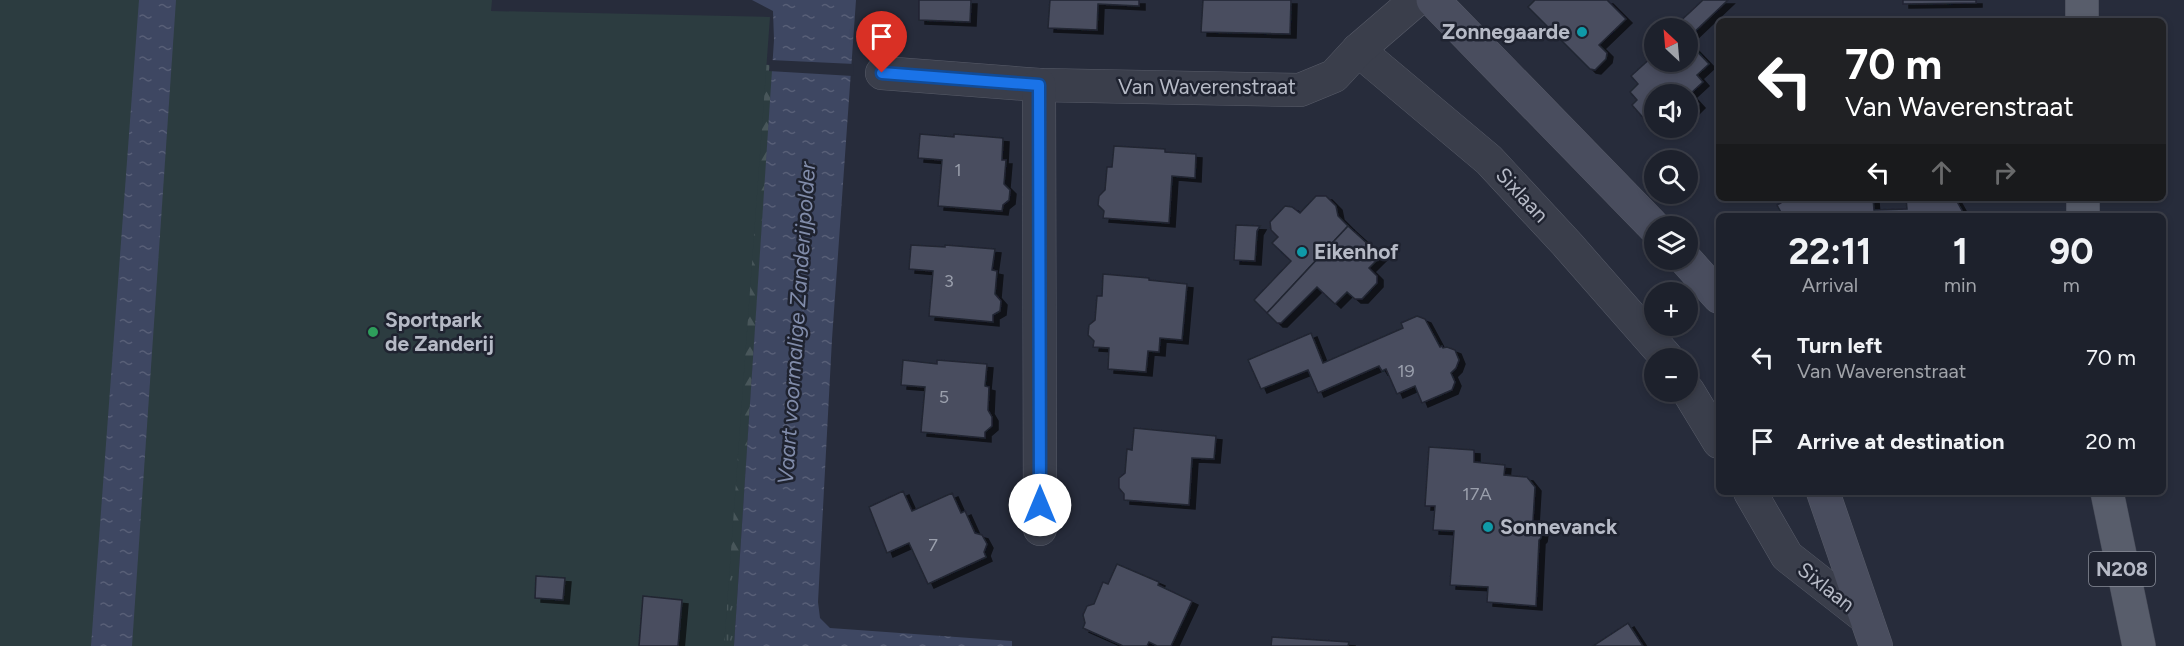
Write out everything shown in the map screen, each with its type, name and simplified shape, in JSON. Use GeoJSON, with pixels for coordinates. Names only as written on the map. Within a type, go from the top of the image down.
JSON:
{"type":"FeatureCollection","features":[{"type":"Feature","properties":{"kind":"main road"},"geometry":{"type":"LineString","coordinates":[[2082,0],[2082,18]]}},
{"type":"Feature","properties":{"kind":"main road","name":"N208"},"geometry":{"type":"LineString","coordinates":[[2109,495],[2139,646]]}},
{"type":"Feature","properties":{"kind":"street","name":"Van Waverenstraat"},"geometry":{"type":"LineString","coordinates":[[882,73],[1039,85],[1300,90],[1334,76],[1358,50],[1416,0]]}},
{"type":"Feature","properties":{"kind":"street"},"geometry":{"type":"LineString","coordinates":[[1433,0],[1644,217]]}},
{"type":"Feature","properties":{"kind":"street","name":"Sixlaan"},"geometry":{"type":"LineString","coordinates":[[1358,50],[1489,159],[1658,348]]}},
{"type":"Feature","properties":{"kind":"street"},"geometry":{"type":"LineString","coordinates":[[1039,85],[1040,529]]}},
{"type":"Feature","properties":{"kind":"street"},"geometry":{"type":"LineString","coordinates":[[1695,270],[1716,294]]}},
{"type":"Feature","properties":{"kind":"street"},"geometry":{"type":"LineString","coordinates":[[1695,402],[1716,437]]}},
{"type":"Feature","properties":{"kind":"street","name":"Sixlaan"},"geometry":{"type":"LineString","coordinates":[[1752,495],[1787,556],[1871,632]]}},
{"type":"Feature","properties":{"kind":"street","name":"Sixlaan"},"geometry":{"type":"LineString","coordinates":[[1824,495],[1871,632]]}},
{"type":"Feature","properties":{"kind":"green space","name":"Sportpark de Zanderij"},"geometry":{"type":"Polygon","coordinates":[[[0,0],[492,0],[491,11],[770,17],[724,646],[0,646],[0,0]]]}},
{"type":"Feature","properties":{"kind":"green space"},"geometry":{"type":"Polygon","coordinates":[[[740,64],[773,65],[740,554],[709,554],[740,64]]]}},
{"type":"Feature","properties":{"kind":"green space"},"geometry":{"type":"Polygon","coordinates":[[[709,554],[740,554],[734,646],[701,646],[709,554]]]}},
{"type":"Feature","properties":{"kind":"water"},"geometry":{"type":"Polygon","coordinates":[[[139,0],[176,0],[132,646],[91,646],[139,0]]]}},
{"type":"Feature","properties":{"kind":"water","name":"Vaart voormalige Zanderijpolder"},"geometry":{"type":"Polygon","coordinates":[[[752,0],[856,0],[832,339],[818,602],[820,618],[830,628],[1012,641],[1012,646],[734,646],[774,40],[773,11],[752,0]]]}},
{"type":"Feature","properties":{"kind":"pier"},"geometry":{"type":"Polygon","coordinates":[[[770,60],[854,64],[853,76],[769,71],[770,60]]]}},
{"type":"Feature","properties":{"kind":"building"},"geometry":{"type":"Polygon","coordinates":[[[919,0],[971,0],[970,22],[919,20],[919,0]]]}},
{"type":"Feature","properties":{"kind":"building"},"geometry":{"type":"Polygon","coordinates":[[[1050,0],[1139,0],[1139,6],[1098,4],[1097,30],[1048,28],[1050,0]]]}},
{"type":"Feature","properties":{"kind":"building"},"geometry":{"type":"Polygon","coordinates":[[[1203,0],[1291,0],[1290,34],[1201,32],[1203,0]]]}},
{"type":"Feature","properties":{"kind":"building","name":"Zonnegaarde"},"geometry":{"type":"Polygon","coordinates":[[[1535,0],[1607,0],[1626,19],[1599,45],[1607,53],[1606,59],[1595,70],[1590,69],[1528,7],[1535,0]]]}},
{"type":"Feature","properties":{"kind":"building"},"geometry":{"type":"Polygon","coordinates":[[[1703,0],[1728,0],[1698,28],[1698,18],[1684,18],[1703,0]]]}},
{"type":"Feature","properties":{"kind":"building"},"geometry":{"type":"Polygon","coordinates":[[[1903,0],[1976,0],[1976,3],[1903,4],[1903,0]]]}},
{"type":"Feature","properties":{"kind":"building"},"geometry":{"type":"Polygon","coordinates":[[[1698,52],[1709,64],[1697,75],[1703,82],[1698,87],[1698,84],[1644,84],[1644,119],[1632,105],[1637,100],[1630,92],[1638,84],[1631,76],[1644,64],[1644,72],[1698,72],[1698,52]]]}},
{"type":"Feature","properties":{"kind":"building"},"geometry":{"type":"Polygon","coordinates":[[[920,134],[1003,138],[1002,160],[1006,160],[1004,184],[1010,190],[1009,200],[1003,205],[1002,211],[938,206],[942,160],[918,158],[920,134]]]}},
{"type":"Feature","properties":{"kind":"building"},"geometry":{"type":"Polygon","coordinates":[[[1114,146],[1165,149],[1165,152],[1196,154],[1195,178],[1172,176],[1169,223],[1103,218],[1104,211],[1098,205],[1099,196],[1105,190],[1107,167],[1112,167],[1114,146]]]}},
{"type":"Feature","properties":{"kind":"building","name":"Eikenhof"},"geometry":{"type":"Polygon","coordinates":[[[1316,196],[1326,196],[1336,206],[1338,216],[1348,226],[1267,313],[1254,300],[1291,261],[1272,243],[1278,237],[1271,230],[1270,222],[1285,206],[1292,207],[1300,213],[1316,196]]]}},
{"type":"Feature","properties":{"kind":"building"},"geometry":{"type":"Polygon","coordinates":[[[1784,201],[1873,201],[1874,210],[1907,209],[1906,201],[1957,201],[1963,213],[1781,213],[1777,205],[1784,201]]]}},
{"type":"Feature","properties":{"kind":"building"},"geometry":{"type":"Polygon","coordinates":[[[1236,225],[1260,226],[1257,231],[1255,261],[1234,260],[1236,225]]]}},
{"type":"Feature","properties":{"kind":"building","name":"Eikenhof"},"geometry":{"type":"Polygon","coordinates":[[[1348,226],[1381,256],[1369,268],[1377,276],[1377,283],[1362,299],[1355,299],[1347,292],[1335,304],[1317,287],[1281,323],[1277,323],[1267,313],[1348,226]]]}},
{"type":"Feature","properties":{"kind":"building"},"geometry":{"type":"Polygon","coordinates":[[[911,245],[995,249],[992,270],[997,271],[995,294],[1001,301],[1000,311],[993,315],[993,322],[929,316],[933,271],[909,269],[911,245]]]}},
{"type":"Feature","properties":{"kind":"building"},"geometry":{"type":"Polygon","coordinates":[[[1103,274],[1187,284],[1182,340],[1160,338],[1159,352],[1148,351],[1146,372],[1108,369],[1109,348],[1093,347],[1094,341],[1088,335],[1089,325],[1095,320],[1097,296],[1102,296],[1103,274]]]}},
{"type":"Feature","properties":{"kind":"building"},"geometry":{"type":"Polygon","coordinates":[[[1417,316],[1425,319],[1440,347],[1455,350],[1459,360],[1451,373],[1455,382],[1452,390],[1422,403],[1415,386],[1397,394],[1386,369],[1382,371],[1379,366],[1318,393],[1308,370],[1261,389],[1248,360],[1311,333],[1323,363],[1403,328],[1401,323],[1417,316]]]}},
{"type":"Feature","properties":{"kind":"building"},"geometry":{"type":"Polygon","coordinates":[[[903,360],[937,364],[937,360],[987,364],[985,386],[989,387],[988,410],[992,417],[992,426],[985,432],[985,438],[921,432],[925,387],[901,385],[903,360]]]}},
{"type":"Feature","properties":{"kind":"building"},"geometry":{"type":"Polygon","coordinates":[[[1134,428],[1216,436],[1214,459],[1192,458],[1189,505],[1124,500],[1124,494],[1119,488],[1119,478],[1125,473],[1127,449],[1132,450],[1134,428]]]}},
{"type":"Feature","properties":{"kind":"building","name":"Sonnevanck"},"geometry":{"type":"Polygon","coordinates":[[[1429,447],[1474,450],[1474,462],[1505,465],[1504,475],[1527,477],[1535,487],[1533,521],[1542,521],[1543,524],[1539,540],[1536,606],[1487,602],[1488,587],[1450,585],[1454,531],[1433,530],[1435,506],[1425,506],[1429,447]]]}},
{"type":"Feature","properties":{"kind":"building"},"geometry":{"type":"Polygon","coordinates":[[[903,491],[912,511],[952,493],[961,513],[965,511],[975,533],[982,535],[987,544],[984,552],[986,557],[928,584],[909,543],[887,553],[869,507],[903,491]]]}},
{"type":"Feature","properties":{"kind":"building"},"geometry":{"type":"Polygon","coordinates":[[[1117,564],[1159,582],[1158,585],[1192,601],[1171,646],[1157,646],[1149,642],[1147,646],[1123,646],[1083,628],[1085,623],[1083,615],[1087,606],[1094,604],[1103,582],[1108,584],[1117,564]]]}},
{"type":"Feature","properties":{"kind":"building"},"geometry":{"type":"Polygon","coordinates":[[[536,576],[565,578],[563,600],[535,598],[536,576]]]}},
{"type":"Feature","properties":{"kind":"building"},"geometry":{"type":"Polygon","coordinates":[[[643,596],[682,600],[678,646],[639,646],[643,596]]]}},
{"type":"Feature","properties":{"kind":"building"},"geometry":{"type":"Polygon","coordinates":[[[1628,623],[1643,646],[1593,646],[1628,623]]]}},
{"type":"Feature","properties":{"kind":"building"},"geometry":{"type":"Polygon","coordinates":[[[1272,637],[1349,642],[1348,646],[1271,646],[1272,637]]]}},
{"type":"Feature","properties":{"kind":"place","name":"Zonnegaarde"},"geometry":{"type":"Point","coordinates":[1582,32]}},
{"type":"Feature","properties":{"kind":"place","name":"Eikenhof"},"geometry":{"type":"Point","coordinates":[1302,252]}},
{"type":"Feature","properties":{"kind":"place","name":"Sportpark de Zanderij"},"geometry":{"type":"Point","coordinates":[373,332]}},
{"type":"Feature","properties":{"kind":"place","name":"Sonnevanck"},"geometry":{"type":"Point","coordinates":[1488,527]}},
{"type":"Feature","properties":{"kind":"route"},"geometry":{"type":"LineString","coordinates":[[882,73],[1039,85],[1040,505]]}}]}
